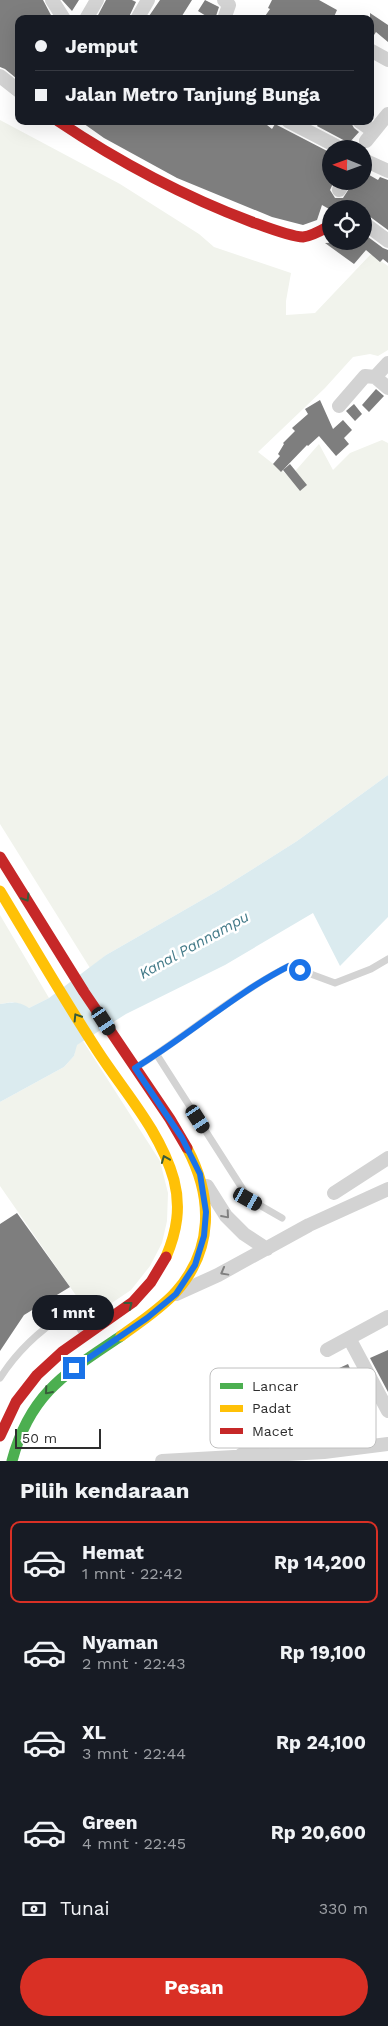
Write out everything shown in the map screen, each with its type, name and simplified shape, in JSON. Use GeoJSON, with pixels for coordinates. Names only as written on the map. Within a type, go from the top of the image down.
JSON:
{"type":"FeatureCollection","features":[{"type":"Feature","properties":{"kind":"main road"},"geometry":{"type":"LineString","coordinates":[[65,125],[98,148],[172,189],[268,228],[302,237],[322,231]]}},
{"type":"Feature","properties":{"kind":"main road"},"geometry":{"type":"LineString","coordinates":[[0,857],[73,974],[182,1138],[200,1174],[206,1212],[204,1236],[195,1265],[176,1294],[147,1318],[74,1368],[50,1387],[26,1418],[12,1461]]}},
{"type":"Feature","properties":{"kind":"main road"},"geometry":{"type":"LineString","coordinates":[[0,891],[97,1049],[153,1132],[175,1185],[178,1204],[172,1241],[166,1260],[156,1277],[131,1304],[58,1354],[36,1374],[11,1410],[0,1436]]}},
{"type":"Feature","properties":{"kind":"street"},"geometry":{"type":"LineString","coordinates":[[52,0],[61,15]]}},
{"type":"Feature","properties":{"kind":"street"},"geometry":{"type":"LineString","coordinates":[[88,15],[96,0]]}},
{"type":"Feature","properties":{"kind":"street"},"geometry":{"type":"LineString","coordinates":[[224,0],[229,5],[225,15]]}},
{"type":"Feature","properties":{"kind":"street"},"geometry":{"type":"LineString","coordinates":[[139,15],[146,1]]}},
{"type":"Feature","properties":{"kind":"street"},"geometry":{"type":"LineString","coordinates":[[374,52],[388,60]]}},
{"type":"Feature","properties":{"kind":"street"},"geometry":{"type":"LineString","coordinates":[[0,76],[15,88]]}},
{"type":"Feature","properties":{"kind":"street"},"geometry":{"type":"LineString","coordinates":[[296,125],[325,140]]}},
{"type":"Feature","properties":{"kind":"street"},"geometry":{"type":"LineString","coordinates":[[372,164],[388,172]]}},
{"type":"Feature","properties":{"kind":"street"},"geometry":{"type":"LineString","coordinates":[[372,229],[388,242]]}},
{"type":"Feature","properties":{"kind":"street"},"geometry":{"type":"LineString","coordinates":[[375,377],[388,363]]}},
{"type":"Feature","properties":{"kind":"street"},"geometry":{"type":"LineString","coordinates":[[339,406],[365,376],[375,377],[388,388]]}},
{"type":"Feature","properties":{"kind":"street"},"geometry":{"type":"LineString","coordinates":[[334,1193],[388,1158]]}},
{"type":"Feature","properties":{"kind":"street"},"geometry":{"type":"LineString","coordinates":[[200,1174],[226,1216],[244,1234],[267,1249]]}},
{"type":"Feature","properties":{"kind":"street"},"geometry":{"type":"LineString","coordinates":[[176,1294],[218,1275],[309,1225],[388,1189]]}},
{"type":"Feature","properties":{"kind":"street"},"geometry":{"type":"LineString","coordinates":[[327,1350],[388,1317]]}},
{"type":"Feature","properties":{"kind":"street"},"geometry":{"type":"LineString","coordinates":[[349,1338],[365,1368]]}},
{"type":"Feature","properties":{"kind":"street"},"geometry":{"type":"LineString","coordinates":[[376,1389],[388,1412]]}},
{"type":"Feature","properties":{"kind":"street"},"geometry":{"type":"LineString","coordinates":[[237,1457],[255,1448]]}},
{"type":"Feature","properties":{"kind":"street"},"geometry":{"type":"LineString","coordinates":[[322,1448],[324,1452]]}},
{"type":"Feature","properties":{"kind":"street"},"geometry":{"type":"LineString","coordinates":[[162,1461],[324,1452],[356,1448]]}},
{"type":"Feature","properties":{"kind":"lane"},"geometry":{"type":"LineString","coordinates":[[135,1068],[259,981],[289,966],[335,983],[372,969],[388,959]]}},
{"type":"Feature","properties":{"kind":"lane"},"geometry":{"type":"LineString","coordinates":[[157,1054],[248,1199],[282,1218]]}},
{"type":"Feature","properties":{"kind":"lane"},"geometry":{"type":"LineString","coordinates":[[0,1378],[7,1367],[46,1327],[64,1315],[73,1318],[85,1335]]}},
{"type":"Feature","properties":{"kind":"shaded area"},"geometry":{"type":"Polygon","coordinates":[[[0,120],[120,184],[199,234],[214,247],[291,273],[286,301],[286,315],[315,313],[371,254],[388,266],[388,350],[378,356],[370,354],[353,357],[325,388],[258,452],[290,477],[319,444],[333,470],[350,453],[382,440],[388,443],[388,775],[297,841],[221,889],[106,955],[90,968],[0,824],[0,120]]]}},
{"type":"Feature","properties":{"kind":"shaded area"},"geometry":{"type":"Polygon","coordinates":[[[0,915],[49,998],[29,1008],[12,1002],[0,1004],[0,915]]]}},
{"type":"Feature","properties":{"kind":"shaded area"},"geometry":{"type":"Polygon","coordinates":[[[83,1041],[160,1161],[168,1193],[167,1221],[162,1243],[150,1266],[131,1290],[91,1317],[0,1186],[0,1102],[64,1067],[74,1056],[76,1045],[83,1041]]]}},
{"type":"Feature","properties":{"kind":"water","name":"Kanal Pannampu"},"geometry":{"type":"Polygon","coordinates":[[[388,775],[388,917],[340,966],[313,913],[225,965],[126,1014],[77,1045],[74,1056],[64,1067],[0,1102],[0,1004],[15,1003],[29,1008],[49,998],[106,955],[221,889],[297,841],[388,775]]]}},
{"type":"Feature","properties":{"kind":"building"},"geometry":{"type":"Polygon","coordinates":[[[0,0],[43,0],[51,15],[15,15],[15,77],[0,67],[0,0]]]}},
{"type":"Feature","properties":{"kind":"building"},"geometry":{"type":"Polygon","coordinates":[[[62,0],[79,0],[72,11],[62,0]]]}},
{"type":"Feature","properties":{"kind":"building"},"geometry":{"type":"Polygon","coordinates":[[[106,0],[132,0],[136,2],[130,15],[98,15],[106,0]]]}},
{"type":"Feature","properties":{"kind":"building"},"geometry":{"type":"Polygon","coordinates":[[[160,0],[192,0],[183,15],[150,15],[160,0]]]}},
{"type":"Feature","properties":{"kind":"building"},"geometry":{"type":"Polygon","coordinates":[[[205,0],[219,7],[216,15],[204,15],[198,11],[205,0]]]}},
{"type":"Feature","properties":{"kind":"building"},"geometry":{"type":"Polygon","coordinates":[[[272,0],[319,0],[337,10],[335,15],[266,15],[270,9],[268,8],[272,0]]]}},
{"type":"Feature","properties":{"kind":"building"},"geometry":{"type":"Polygon","coordinates":[[[374,16],[388,25],[388,42],[376,32],[374,35],[374,16]]]}},
{"type":"Feature","properties":{"kind":"building"},"geometry":{"type":"Polygon","coordinates":[[[86,125],[267,125],[272,129],[274,125],[277,125],[322,148],[322,190],[330,190],[335,198],[343,198],[348,190],[372,190],[372,177],[378,180],[380,177],[388,180],[388,230],[372,218],[372,200],[322,200],[317,220],[303,225],[272,217],[177,178],[104,138],[86,125]]]}},
{"type":"Feature","properties":{"kind":"building"},"geometry":{"type":"Polygon","coordinates":[[[352,125],[359,132],[352,140],[343,140],[317,126],[352,125]]]}},
{"type":"Feature","properties":{"kind":"building"},"geometry":{"type":"Polygon","coordinates":[[[372,240],[388,250],[388,263],[383,259],[380,262],[366,250],[372,250],[372,240]]]}},
{"type":"Feature","properties":{"kind":"building"},"geometry":{"type":"Polygon","coordinates":[[[335,250],[366,250],[354,264],[335,250]]]}},
{"type":"Feature","properties":{"kind":"building"},"geometry":{"type":"Polygon","coordinates":[[[376,389],[384,396],[369,412],[362,405],[376,389]]]}},
{"type":"Feature","properties":{"kind":"building"},"geometry":{"type":"Polygon","coordinates":[[[320,400],[333,429],[343,420],[352,430],[344,438],[349,444],[336,456],[319,436],[307,445],[281,472],[273,464],[280,456],[278,454],[283,443],[295,431],[292,428],[308,414],[305,409],[320,400]]]}},
{"type":"Feature","properties":{"kind":"building"},"geometry":{"type":"Polygon","coordinates":[[[354,404],[362,414],[355,421],[346,411],[354,404]]]}},
{"type":"Feature","properties":{"kind":"building"},"geometry":{"type":"Polygon","coordinates":[[[290,464],[307,485],[300,491],[283,470],[290,464]]]}},
{"type":"Feature","properties":{"kind":"building"},"geometry":{"type":"Polygon","coordinates":[[[17,1213],[70,1287],[24,1315],[0,1351],[0,1224],[17,1213]]]}},
{"type":"Feature","properties":{"kind":"building"},"geometry":{"type":"Polygon","coordinates":[[[388,1350],[388,1392],[376,1368],[370,1358],[388,1350]]]}},
{"type":"Feature","properties":{"kind":"building"},"geometry":{"type":"Polygon","coordinates":[[[348,1364],[350,1368],[339,1368],[348,1364]]]}},
{"type":"Feature","properties":{"kind":"traffic: fast"},"geometry":{"type":"LineString","coordinates":[[12,1461],[29,1418],[40,1401],[67,1374],[121,1336]]}},
{"type":"Feature","properties":{"kind":"traffic: slow"},"geometry":{"type":"LineString","coordinates":[[0,891],[84,1030],[160,1144],[174,1180],[177,1200],[177,1219],[166,1257]]}},
{"type":"Feature","properties":{"kind":"traffic: slow"},"geometry":{"type":"LineString","coordinates":[[121,1336],[156,1311],[175,1293],[188,1276],[197,1259],[203,1241],[205,1204],[202,1185],[187,1148]]}},
{"type":"Feature","properties":{"kind":"traffic: jam"},"geometry":{"type":"LineString","coordinates":[[64,125],[152,177],[226,212],[298,237],[314,234],[322,230]]}},
{"type":"Feature","properties":{"kind":"traffic: jam"},"geometry":{"type":"LineString","coordinates":[[0,857],[84,992],[170,1119],[187,1148]]}},
{"type":"Feature","properties":{"kind":"traffic: jam"},"geometry":{"type":"LineString","coordinates":[[0,1436],[16,1402],[37,1375],[62,1352],[133,1302],[151,1282],[166,1257]]}},
{"type":"Feature","properties":{"kind":"route"},"geometry":{"type":"LineString","coordinates":[[74,1368],[147,1318],[176,1294],[195,1265],[204,1236],[206,1212],[200,1174],[182,1138],[135,1068],[259,981],[289,966],[300,970]]}}]}
